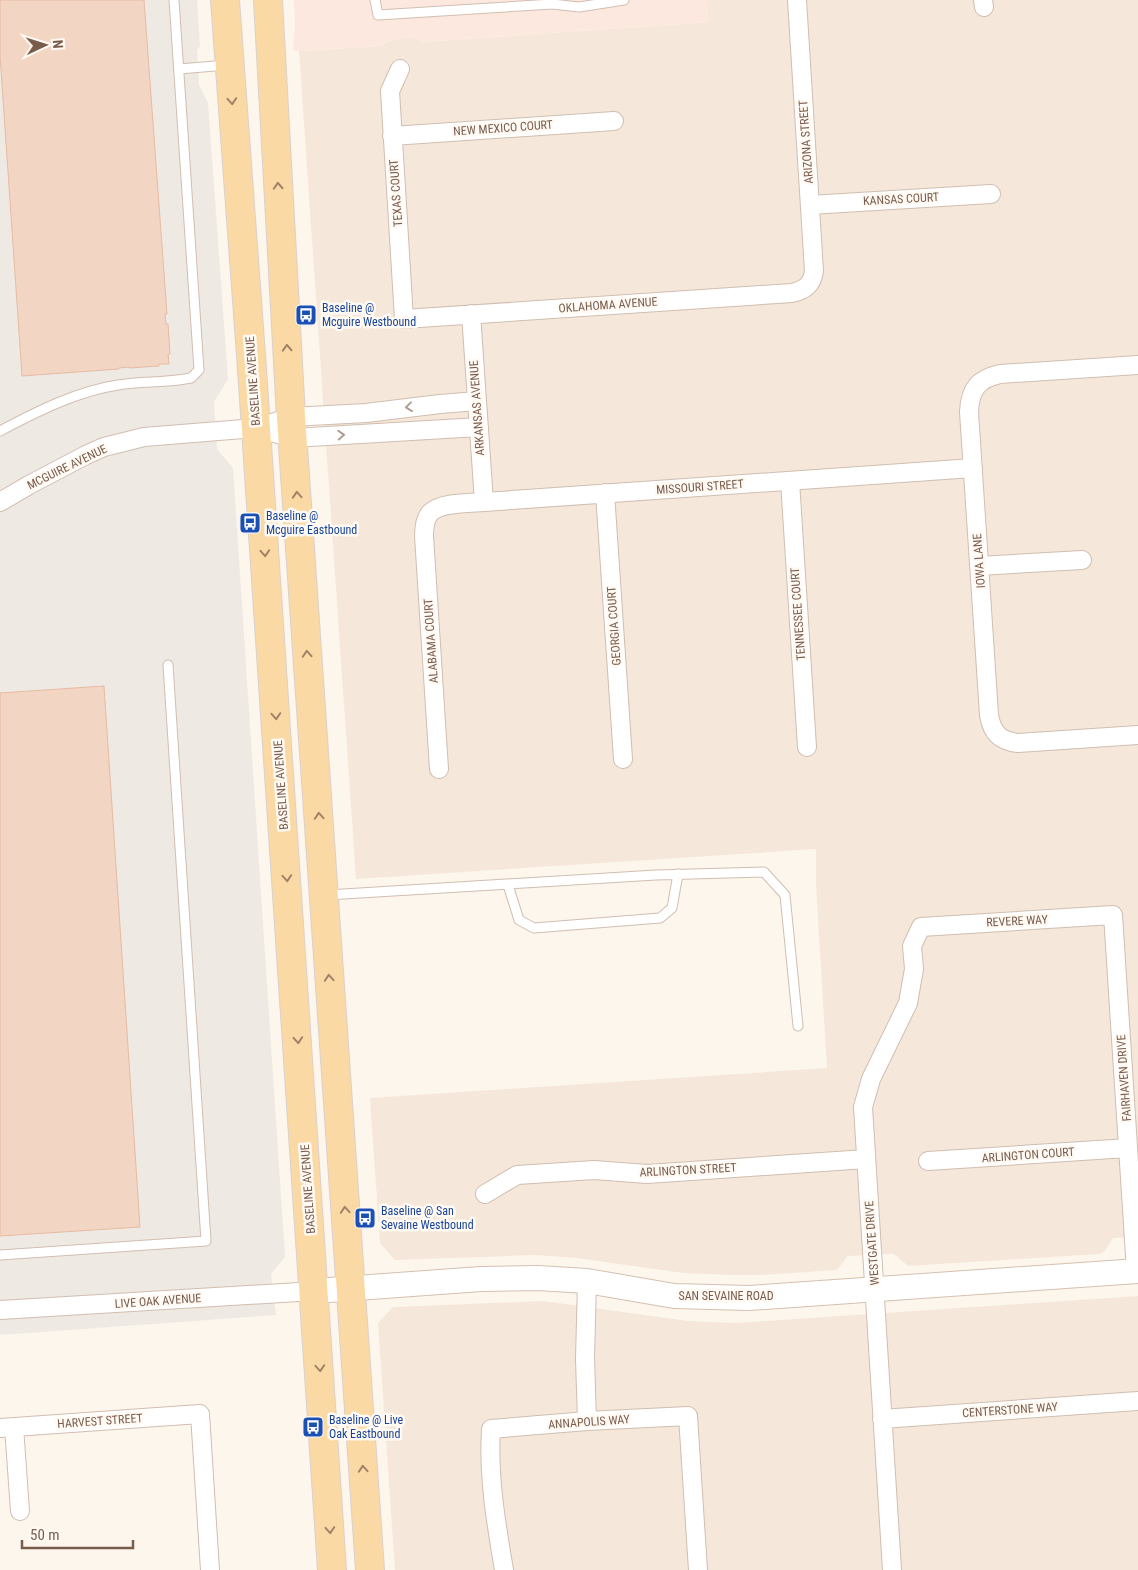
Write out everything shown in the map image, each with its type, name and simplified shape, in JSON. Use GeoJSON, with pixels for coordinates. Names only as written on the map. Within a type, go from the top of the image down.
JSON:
{"type":"FeatureCollection","features":[{"type":"Feature","properties":{"kind":"main road","name":"BASELINE AVENUE"},"geometry":{"type":"LineString","coordinates":[[225,0],[315,1291],[332,1570]]}},
{"type":"Feature","properties":{"kind":"main road"},"geometry":{"type":"LineString","coordinates":[[268,0],[292,427],[370,1570]]}},
{"type":"Feature","properties":{"kind":"street","name":"ARIZONA STREET"},"geometry":{"type":"LineString","coordinates":[[797,0],[814,271],[810,284]]}},
{"type":"Feature","properties":{"kind":"street","name":"TEXAS COURT"},"geometry":{"type":"LineString","coordinates":[[400,69],[390,91],[404,318]]}},
{"type":"Feature","properties":{"kind":"street","name":"NEW MEXICO COURT"},"geometry":{"type":"LineString","coordinates":[[392,136],[614,121]]}},
{"type":"Feature","properties":{"kind":"street","name":"KANSAS COURT"},"geometry":{"type":"LineString","coordinates":[[810,205],[991,194]]}},
{"type":"Feature","properties":{"kind":"street","name":"OKLAHOMA AVENUE"},"geometry":{"type":"LineString","coordinates":[[404,318],[792,293],[810,284]]}},
{"type":"Feature","properties":{"kind":"street","name":"ARKANSAS AVENUE"},"geometry":{"type":"LineString","coordinates":[[471,314],[484,502]]}},
{"type":"Feature","properties":{"kind":"street","name":"IOWA LANE"},"geometry":{"type":"LineString","coordinates":[[1138,365],[992,376],[976,386],[971,394],[969,412],[989,715],[997,736],[1002,740],[1018,742],[1138,735]]}},
{"type":"Feature","properties":{"kind":"street","name":"MCGUIRE AVENUE"},"geometry":{"type":"LineString","coordinates":[[292,427],[366,413],[477,401]]}},
{"type":"Feature","properties":{"kind":"street","name":"MCGUIRE AVENUE"},"geometry":{"type":"LineString","coordinates":[[0,502],[69,463],[95,451],[162,435],[256,428],[459,428],[479,426]]}},
{"type":"Feature","properties":{"kind":"street","name":"MISSOURI STREET"},"geometry":{"type":"LineString","coordinates":[[430,513],[443,506],[484,502],[973,468]]}},
{"type":"Feature","properties":{"kind":"street","name":"TENNESSEE COURT"},"geometry":{"type":"LineString","coordinates":[[790,481],[807,747]]}},
{"type":"Feature","properties":{"kind":"street","name":"GEORGIA COURT"},"geometry":{"type":"LineString","coordinates":[[605,493],[623,760]]}},
{"type":"Feature","properties":{"kind":"street","name":"ALABAMA COURT"},"geometry":{"type":"LineString","coordinates":[[430,513],[425,525],[424,536],[439,769]]}},
{"type":"Feature","properties":{"kind":"street"},"geometry":{"type":"LineString","coordinates":[[979,566],[1082,560]]}},
{"type":"Feature","properties":{"kind":"street","name":"REVERE WAY"},"geometry":{"type":"LineString","coordinates":[[921,927],[1114,916]]}},
{"type":"Feature","properties":{"kind":"street","name":"FAIRHAVEN DRIVE"},"geometry":{"type":"LineString","coordinates":[[1114,916],[1137,1271]]}},
{"type":"Feature","properties":{"kind":"street","name":"WESTGATE DRIVE"},"geometry":{"type":"LineString","coordinates":[[892,1570],[863,1107],[871,1078],[908,1004],[914,969],[912,946],[921,927]]}},
{"type":"Feature","properties":{"kind":"street","name":"ARLINGTON COURT"},"geometry":{"type":"LineString","coordinates":[[928,1161],[1128,1148]]}},
{"type":"Feature","properties":{"kind":"street","name":"ARLINGTON STREET"},"geometry":{"type":"LineString","coordinates":[[485,1194],[517,1175],[594,1170],[647,1174],[866,1159]]}},
{"type":"Feature","properties":{"kind":"street","name":"SAN SEVAINE ROAD"},"geometry":{"type":"LineString","coordinates":[[315,1291],[482,1279],[538,1278],[587,1282],[674,1296],[749,1298],[1137,1271]]}},
{"type":"Feature","properties":{"kind":"street"},"geometry":{"type":"LineString","coordinates":[[587,1282],[585,1359],[587,1421]]}},
{"type":"Feature","properties":{"kind":"street","name":"LIVE OAK AVENUE"},"geometry":{"type":"LineString","coordinates":[[0,1310],[315,1291]]}},
{"type":"Feature","properties":{"kind":"street","name":"CENTERSTONE WAY"},"geometry":{"type":"LineString","coordinates":[[882,1419],[1138,1401]]}},
{"type":"Feature","properties":{"kind":"street","name":"HARVEST STREET"},"geometry":{"type":"LineString","coordinates":[[7,1428],[200,1414],[210,1570]]}},
{"type":"Feature","properties":{"kind":"street","name":"ANNAPOLIS WAY"},"geometry":{"type":"LineString","coordinates":[[504,1570],[489,1457],[491,1428],[688,1416],[698,1570]]}},
{"type":"Feature","properties":{"kind":"street"},"geometry":{"type":"LineString","coordinates":[[7,1428],[20,1511]]}},
{"type":"Feature","properties":{"kind":"lane"},"geometry":{"type":"LineString","coordinates":[[0,431],[61,403],[98,390],[130,383],[191,378],[199,370],[174,0]]}},
{"type":"Feature","properties":{"kind":"lane"},"geometry":{"type":"LineString","coordinates":[[375,0],[378,15],[552,4],[579,7],[624,0]]}},
{"type":"Feature","properties":{"kind":"lane"},"geometry":{"type":"LineString","coordinates":[[179,69],[230,64]]}},
{"type":"Feature","properties":{"kind":"lane"},"geometry":{"type":"LineString","coordinates":[[0,1255],[206,1241],[168,665]]}},
{"type":"Feature","properties":{"kind":"lane"},"geometry":{"type":"LineString","coordinates":[[324,895],[678,874],[764,872],[785,895],[798,1026]]}},
{"type":"Feature","properties":{"kind":"lane"},"geometry":{"type":"LineString","coordinates":[[508,884],[518,920],[534,928],[660,918],[672,908],[678,874]]}},
{"type":"Feature","properties":{"kind":"shaded area"},"geometry":{"type":"Polygon","coordinates":[[[0,0],[197,0],[200,46],[197,50],[199,85],[208,103],[228,379],[214,402],[217,449],[233,468],[285,1257],[271,1274],[276,1315],[0,1335],[0,0]]]}},
{"type":"Feature","properties":{"kind":"shaded area"},"geometry":{"type":"Polygon","coordinates":[[[294,0],[707,0],[709,22],[424,42],[416,38],[407,38],[390,41],[380,46],[299,51],[293,50],[295,27],[294,0]]]}},
{"type":"Feature","properties":{"kind":"shaded area"},"geometry":{"type":"Polygon","coordinates":[[[707,0],[1138,0],[1138,1237],[1113,1238],[1105,1251],[1099,1254],[908,1266],[894,1254],[848,1256],[837,1270],[762,1275],[728,1275],[683,1273],[577,1258],[535,1255],[395,1260],[380,1243],[370,1098],[827,1068],[816,885],[816,849],[356,879],[299,51],[380,46],[390,41],[407,38],[416,38],[424,42],[708,22],[707,0]]]}},
{"type":"Feature","properties":{"kind":"shaded area"},"geometry":{"type":"Polygon","coordinates":[[[1138,1296],[1138,1570],[395,1570],[378,1323],[393,1307],[543,1301],[688,1321],[736,1323],[1138,1296]]]}},
{"type":"Feature","properties":{"kind":"building"},"geometry":{"type":"Polygon","coordinates":[[[0,0],[144,0],[167,314],[165,314],[166,324],[168,324],[169,364],[22,376],[0,55],[0,0]]]}},
{"type":"Feature","properties":{"kind":"building"},"geometry":{"type":"Polygon","coordinates":[[[104,686],[140,1227],[0,1236],[0,693],[104,686]]]}},
{"type":"Feature","properties":{"kind":"place","name":"Baseline @ Mcguire Westbound"},"geometry":{"type":"Point","coordinates":[306,315]}},
{"type":"Feature","properties":{"kind":"place","name":"Baseline @ Mcguire Eastbound"},"geometry":{"type":"Point","coordinates":[250,523]}},
{"type":"Feature","properties":{"kind":"place","name":"Baseline @ San Sevaine Westbound"},"geometry":{"type":"Point","coordinates":[365,1218]}},
{"type":"Feature","properties":{"kind":"place","name":"Baseline @ Live Oak Eastbound"},"geometry":{"type":"Point","coordinates":[313,1427]}}]}
